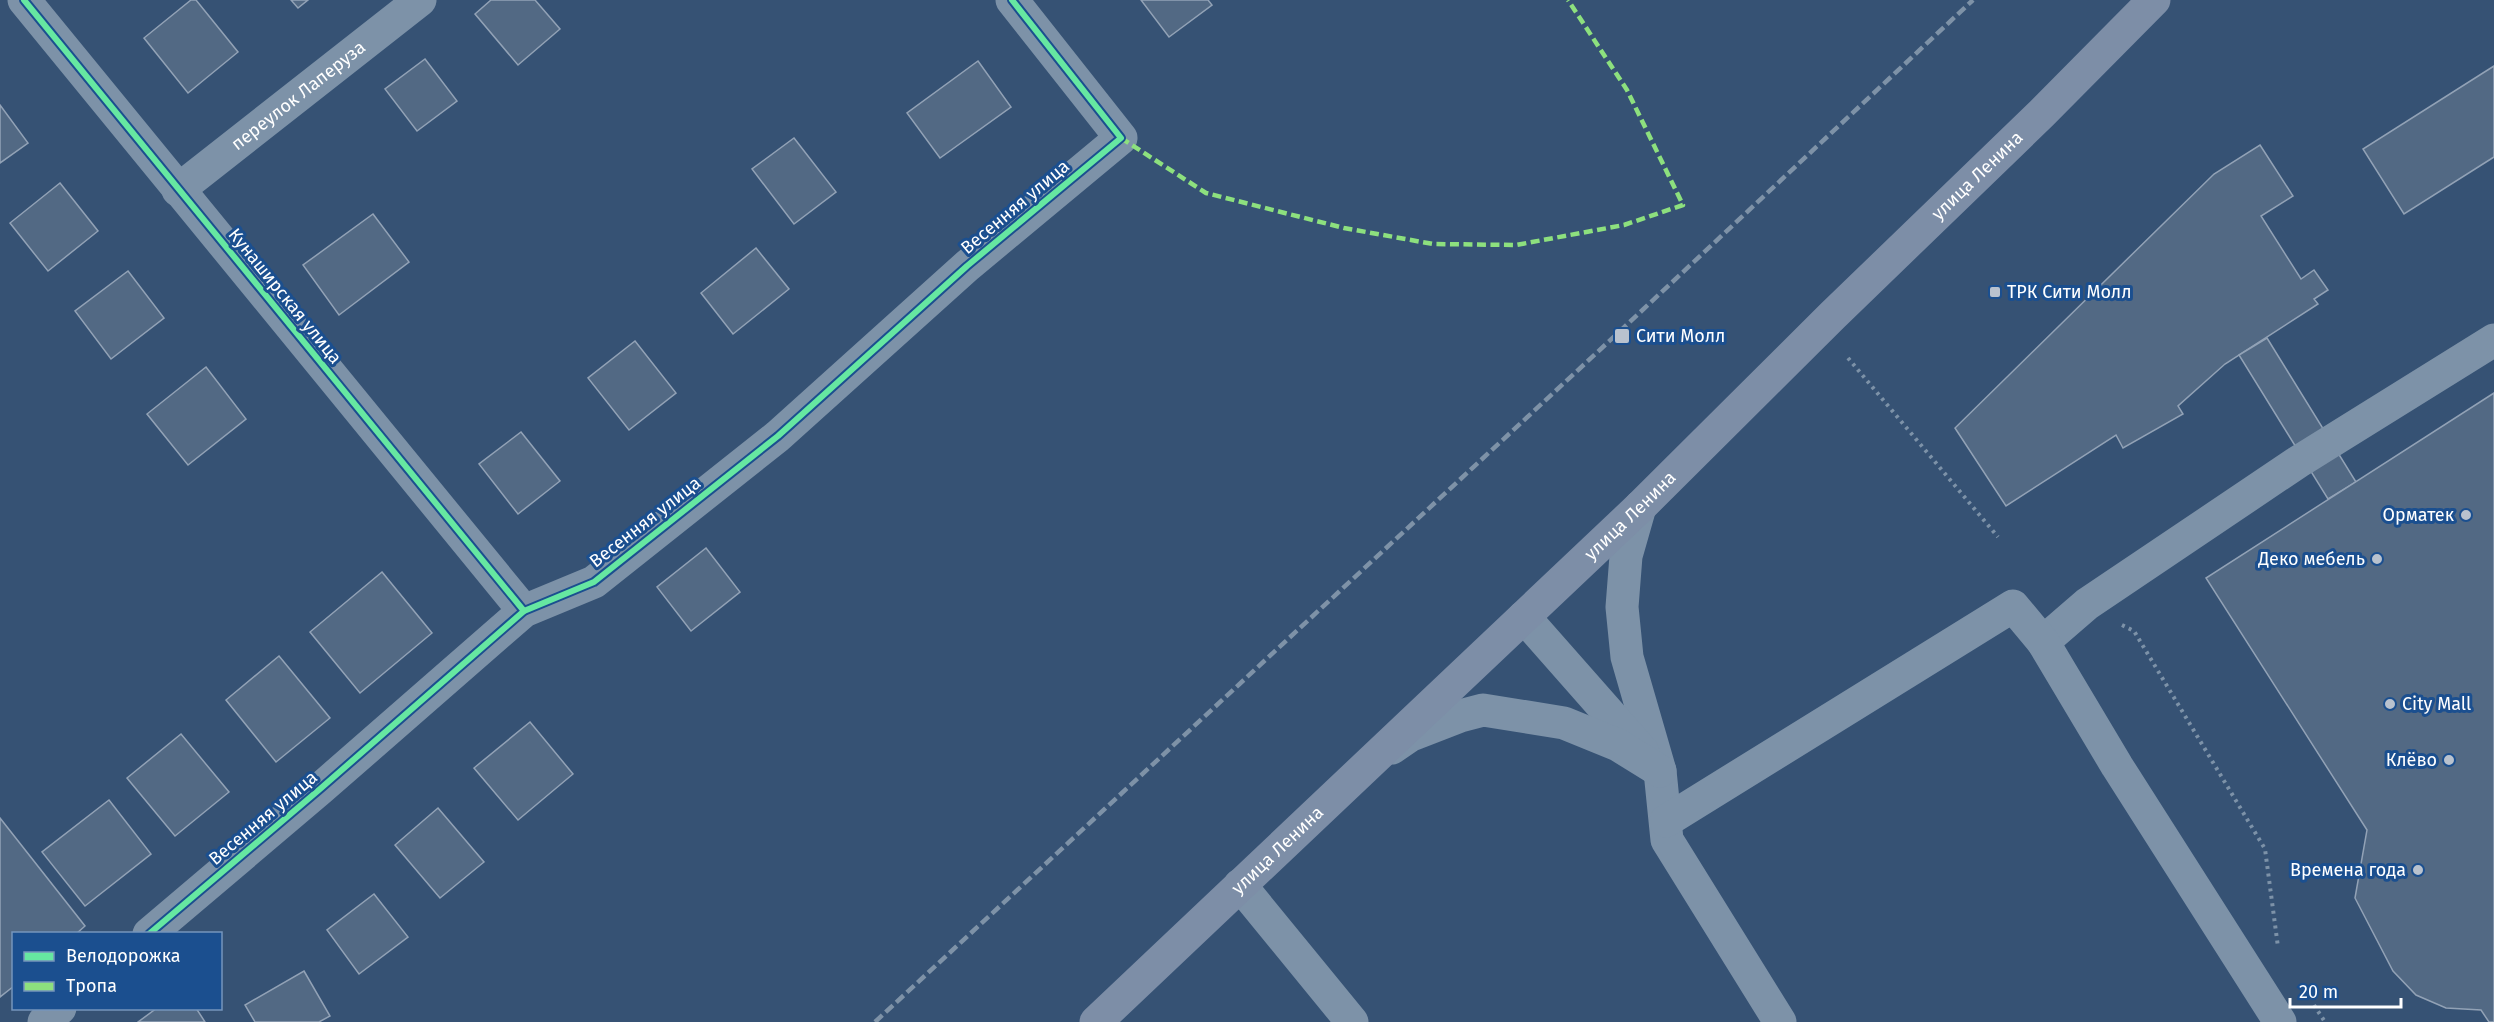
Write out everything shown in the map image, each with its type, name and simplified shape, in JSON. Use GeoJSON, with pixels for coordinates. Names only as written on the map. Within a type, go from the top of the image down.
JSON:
{"type":"FeatureCollection","features":[{"type":"Feature","properties":{"kind":"main road","name":"улица Ленина"},"geometry":{"type":"LineString","coordinates":[[1096,1022],[1640,507],[2154,0]]}},
{"type":"Feature","properties":{"kind":"street","name":"Кунаширская улица"},"geometry":{"type":"LineString","coordinates":[[24,0],[524,611]]}},
{"type":"Feature","properties":{"kind":"street","name":"переулок Лаперуза"},"geometry":{"type":"LineString","coordinates":[[178,190],[420,0]]}},
{"type":"Feature","properties":{"kind":"street","name":"Весенняя улица"},"geometry":{"type":"LineString","coordinates":[[150,932],[320,789],[524,611],[594,582],[769,444],[967,266],[1121,138],[1012,0]]}},
{"type":"Feature","properties":{"kind":"street"},"geometry":{"type":"LineString","coordinates":[[2043,642],[2087,604],[2298,462],[2494,340]]}},
{"type":"Feature","properties":{"kind":"street"},"geometry":{"type":"LineString","coordinates":[[1640,507],[1626,556],[1622,607],[1627,657],[1660,771],[1667,840],[1779,1022]]}},
{"type":"Feature","properties":{"kind":"street"},"geometry":{"type":"LineString","coordinates":[[1666,821],[2013,606],[2043,642],[2117,766],[2280,1022]]}},
{"type":"Feature","properties":{"kind":"street"},"geometry":{"type":"LineString","coordinates":[[1524,617],[1660,771]]}},
{"type":"Feature","properties":{"kind":"street"},"geometry":{"type":"LineString","coordinates":[[1367,765],[1411,735],[1460,716],[1483,710],[1564,723],[1618,745],[1660,771]]}},
{"type":"Feature","properties":{"kind":"street"},"geometry":{"type":"LineString","coordinates":[[1240,885],[1352,1022]]}},
{"type":"Feature","properties":{"kind":"street"},"geometry":{"type":"LineString","coordinates":[[44,1022],[58,1010]]}},
{"type":"Feature","properties":{"kind":"path"},"geometry":{"type":"LineString","coordinates":[[1848,358],[1998,537]]}},
{"type":"Feature","properties":{"kind":"path"},"geometry":{"type":"LineString","coordinates":[[2113,620],[2134,631],[2265,849],[2277,945],[2283,954]]}},
{"type":"Feature","properties":{"kind":"path"},"geometry":{"type":"LineString","coordinates":[[2313,1003],[2325,1022]]}},
{"type":"Feature","properties":{"kind":"building"},"geometry":{"type":"Polygon","coordinates":[[[191,0],[196,0],[238,52],[188,93],[144,38],[191,0]]]}},
{"type":"Feature","properties":{"kind":"building"},"geometry":{"type":"Polygon","coordinates":[[[291,0],[308,0],[298,8],[291,0]]]}},
{"type":"Feature","properties":{"kind":"building"},"geometry":{"type":"Polygon","coordinates":[[[491,0],[535,0],[560,29],[518,65],[475,14],[491,0]]]}},
{"type":"Feature","properties":{"kind":"building"},"geometry":{"type":"Polygon","coordinates":[[[1141,0],[1208,0],[1212,5],[1169,37],[1141,0]]]}},
{"type":"Feature","properties":{"kind":"building"},"geometry":{"type":"Polygon","coordinates":[[[425,59],[457,101],[417,131],[385,89],[425,59]]]}},
{"type":"Feature","properties":{"kind":"building"},"geometry":{"type":"Polygon","coordinates":[[[978,61],[1011,107],[940,158],[907,113],[978,61]]]}},
{"type":"Feature","properties":{"kind":"building"},"geometry":{"type":"Polygon","coordinates":[[[2494,66],[2494,157],[2404,214],[2363,149],[2494,66]]]}},
{"type":"Feature","properties":{"kind":"building"},"geometry":{"type":"Polygon","coordinates":[[[0,105],[28,143],[0,163],[0,105]]]}},
{"type":"Feature","properties":{"kind":"building"},"geometry":{"type":"Polygon","coordinates":[[[794,138],[836,192],[794,224],[752,169],[794,138]]]}},
{"type":"Feature","properties":{"kind":"building"},"geometry":{"type":"Polygon","coordinates":[[[2260,145],[2293,196],[2261,216],[2301,279],[2314,270],[2328,290],[2314,299],[2318,304],[2225,364],[2178,406],[2183,414],[2123,448],[2116,435],[2006,506],[1955,428],[2214,174],[2260,145]]]}},
{"type":"Feature","properties":{"kind":"building"},"geometry":{"type":"Polygon","coordinates":[[[60,183],[98,231],[48,271],[10,223],[60,183]]]}},
{"type":"Feature","properties":{"kind":"building"},"geometry":{"type":"Polygon","coordinates":[[[373,214],[409,262],[339,315],[303,265],[373,214]]]}},
{"type":"Feature","properties":{"kind":"building"},"geometry":{"type":"Polygon","coordinates":[[[756,248],[789,289],[733,334],[701,293],[756,248]]]}},
{"type":"Feature","properties":{"kind":"building"},"geometry":{"type":"Polygon","coordinates":[[[128,271],[164,318],[111,359],[75,311],[128,271]]]}},
{"type":"Feature","properties":{"kind":"building"},"geometry":{"type":"Polygon","coordinates":[[[2267,338],[2356,482],[2328,499],[2239,355],[2267,338]]]}},
{"type":"Feature","properties":{"kind":"building"},"geometry":{"type":"Polygon","coordinates":[[[635,341],[676,393],[629,430],[588,378],[635,341]]]}},
{"type":"Feature","properties":{"kind":"building"},"geometry":{"type":"Polygon","coordinates":[[[206,367],[246,419],[188,465],[147,414],[206,367]]]}},
{"type":"Feature","properties":{"kind":"building","name":"City Mall"},"geometry":{"type":"Polygon","coordinates":[[[2494,393],[2494,1022],[2489,1022],[2481,1010],[2446,1008],[2416,995],[2393,971],[2355,898],[2367,830],[2206,578],[2494,393]]]}},
{"type":"Feature","properties":{"kind":"building"},"geometry":{"type":"Polygon","coordinates":[[[521,432],[560,481],[518,514],[479,464],[521,432]]]}},
{"type":"Feature","properties":{"kind":"building"},"geometry":{"type":"Polygon","coordinates":[[[706,548],[740,592],[691,631],[657,587],[706,548]]]}},
{"type":"Feature","properties":{"kind":"building"},"geometry":{"type":"Polygon","coordinates":[[[382,572],[432,633],[360,693],[310,632],[382,572]]]}},
{"type":"Feature","properties":{"kind":"building"},"geometry":{"type":"Polygon","coordinates":[[[279,656],[330,718],[276,762],[226,700],[279,656]]]}},
{"type":"Feature","properties":{"kind":"building"},"geometry":{"type":"Polygon","coordinates":[[[530,722],[573,774],[518,820],[474,768],[530,722]]]}},
{"type":"Feature","properties":{"kind":"building"},"geometry":{"type":"Polygon","coordinates":[[[181,734],[229,792],[175,836],[127,778],[181,734]]]}},
{"type":"Feature","properties":{"kind":"building"},"geometry":{"type":"Polygon","coordinates":[[[109,800],[151,854],[85,906],[42,852],[109,800]]]}},
{"type":"Feature","properties":{"kind":"building"},"geometry":{"type":"Polygon","coordinates":[[[438,808],[484,862],[440,898],[395,845],[438,808]]]}},
{"type":"Feature","properties":{"kind":"building"},"geometry":{"type":"Polygon","coordinates":[[[0,818],[85,926],[78,932],[12,932],[12,988],[0,997],[0,818]]]}},
{"type":"Feature","properties":{"kind":"building"},"geometry":{"type":"Polygon","coordinates":[[[374,894],[408,937],[359,974],[327,930],[374,894]]]}},
{"type":"Feature","properties":{"kind":"building"},"geometry":{"type":"Polygon","coordinates":[[[304,971],[330,1016],[319,1022],[255,1022],[245,1005],[304,971]]]}},
{"type":"Feature","properties":{"kind":"building"},"geometry":{"type":"Polygon","coordinates":[[[154,1010],[197,1010],[205,1022],[138,1022],[154,1010]]]}},
{"type":"Feature","properties":{"kind":"railway"},"geometry":{"type":"LineString","coordinates":[[875,1022],[1618,333],[1973,0]]}},
{"type":"Feature","properties":{"kind":"marked path"},"geometry":{"type":"LineString","coordinates":[[1121,138],[1206,193],[1344,228],[1433,244],[1516,245],[1624,225],[1683,205],[1627,90],[1568,0]]}},
{"type":"Feature","properties":{"kind":"cycle path"},"geometry":{"type":"LineString","coordinates":[[24,0],[524,611]]}},
{"type":"Feature","properties":{"kind":"cycle path"},"geometry":{"type":"LineString","coordinates":[[151,932],[524,611],[594,582],[778,436],[967,266],[1121,138],[1012,0]]}},
{"type":"Feature","properties":{"kind":"place","name":"ТРК Сити Молл"},"geometry":{"type":"Point","coordinates":[1995,292]}},
{"type":"Feature","properties":{"kind":"place","name":"Сити Молл"},"geometry":{"type":"Point","coordinates":[1622,336]}},
{"type":"Feature","properties":{"kind":"place","name":"Орматек"},"geometry":{"type":"Point","coordinates":[2466,515]}},
{"type":"Feature","properties":{"kind":"place","name":"Деко мебель"},"geometry":{"type":"Point","coordinates":[2377,559]}},
{"type":"Feature","properties":{"kind":"place","name":"City Mall"},"geometry":{"type":"Point","coordinates":[2390,704]}},
{"type":"Feature","properties":{"kind":"place","name":"Клёво"},"geometry":{"type":"Point","coordinates":[2449,760]}},
{"type":"Feature","properties":{"kind":"place","name":"Времена года"},"geometry":{"type":"Point","coordinates":[2418,870]}}]}
